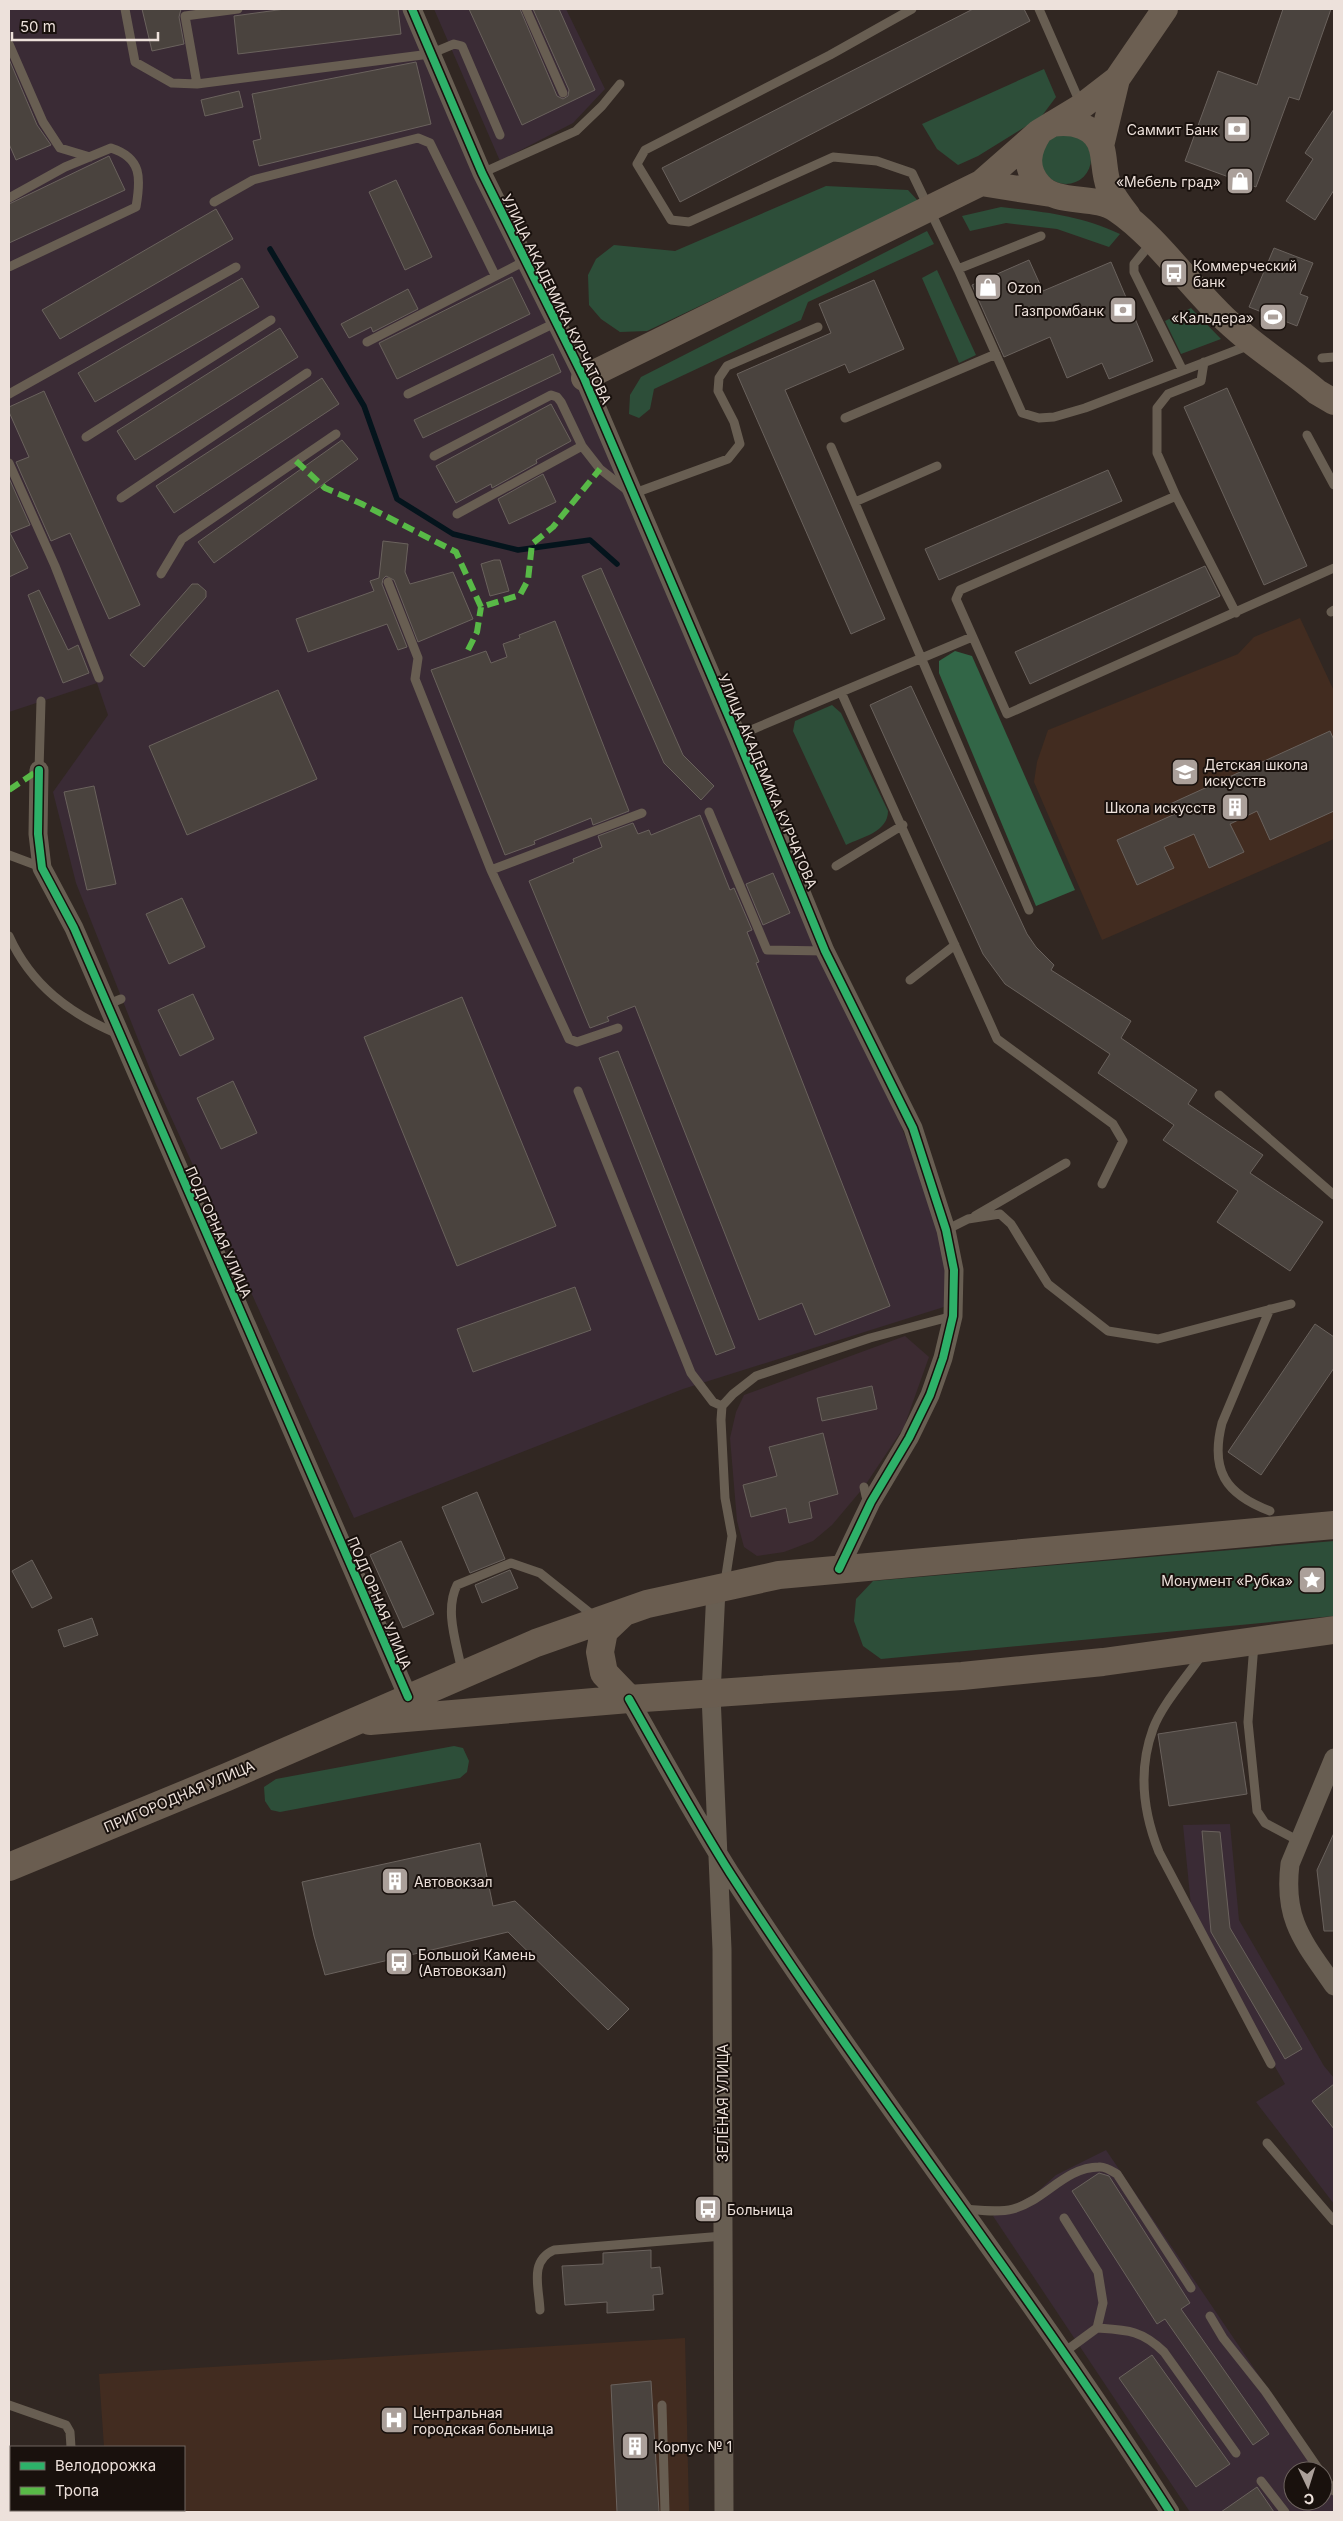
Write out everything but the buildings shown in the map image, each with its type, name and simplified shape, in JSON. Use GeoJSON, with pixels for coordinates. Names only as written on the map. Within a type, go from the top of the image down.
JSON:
{"type":"FeatureCollection","features":[{"type":"Feature","properties":{"kind":"main road","name":"ПРИГОРОДНАЯ УЛИЦА"},"geometry":{"type":"LineString","coordinates":[[9,1867],[234,1774],[462,1674],[647,1604],[779,1575],[1334,1525]]}},
{"type":"Feature","properties":{"kind":"main road"},"geometry":{"type":"LineString","coordinates":[[612,1616],[604,1631],[600,1652],[604,1673],[629,1699]]}},
{"type":"Feature","properties":{"kind":"main road"},"geometry":{"type":"LineString","coordinates":[[348,1723],[629,1699],[711,1695],[962,1676],[1103,1662],[1334,1630]]}},
{"type":"Feature","properties":{"kind":"street","name":"УЛИЦА АКАДЕМИКА КУРЧАТОВА"},"geometry":{"type":"LineString","coordinates":[[412,9],[482,173],[584,378],[737,736],[825,951],[913,1128],[946,1230],[954,1270],[953,1316],[943,1358],[930,1395],[909,1438],[867,1495],[839,1569]]}},
{"type":"Feature","properties":{"kind":"street"},"geometry":{"type":"LineString","coordinates":[[584,378],[981,183],[1046,128],[1082,106],[1118,79],[1165,9]]}},
{"type":"Feature","properties":{"kind":"street"},"geometry":{"type":"LineString","coordinates":[[1118,79],[1102,152],[1101,173],[1092,186],[1080,194],[1058,195],[1039,186],[1031,173],[1028,159],[1031,145],[1046,128],[1066,122],[1081,125],[1093,133],[1102,152],[1109,189],[1132,222]]}},
{"type":"Feature","properties":{"kind":"street"},"geometry":{"type":"LineString","coordinates":[[981,183],[1088,199],[1116,209],[1152,242],[1219,314],[1255,344],[1334,402]]}},
{"type":"Feature","properties":{"kind":"street","name":"ПОДГОРНАЯ УЛИЦА"},"geometry":{"type":"LineString","coordinates":[[39,770],[38,834],[42,868],[113,1002],[119,1034],[408,1697]]}},
{"type":"Feature","properties":{"kind":"street","name":"ЗЕЛЁНАЯ УЛИЦА"},"geometry":{"type":"LineString","coordinates":[[721,1588],[711,1695],[722,1949],[724,2512]]}},
{"type":"Feature","properties":{"kind":"street"},"geometry":{"type":"LineString","coordinates":[[629,1699],[717,1852],[960,2209],[1063,2353],[1170,2512]]}},
{"type":"Feature","properties":{"kind":"street"},"geometry":{"type":"LineString","coordinates":[[1334,1758],[1290,1864],[1288,1881],[1292,1916],[1298,1933],[1334,1986]]}},
{"type":"Feature","properties":{"kind":"lane"},"geometry":{"type":"LineString","coordinates":[[125,9],[135,62],[172,83],[197,84],[430,54],[454,44],[462,46],[500,135]]}},
{"type":"Feature","properties":{"kind":"lane"},"geometry":{"type":"LineString","coordinates":[[197,84],[184,12],[238,9]]}},
{"type":"Feature","properties":{"kind":"lane"},"geometry":{"type":"LineString","coordinates":[[526,9],[563,92]]}},
{"type":"Feature","properties":{"kind":"lane"},"geometry":{"type":"LineString","coordinates":[[912,9],[830,55],[645,150],[637,164],[671,220],[689,222],[833,157],[877,161],[912,173],[958,269],[1022,413],[1039,418],[1054,417],[1086,408],[1182,370],[1255,344]]}},
{"type":"Feature","properties":{"kind":"lane"},"geometry":{"type":"LineString","coordinates":[[1039,9],[1082,106]]}},
{"type":"Feature","properties":{"kind":"lane"},"geometry":{"type":"LineString","coordinates":[[9,44],[43,122],[60,148],[90,157]]}},
{"type":"Feature","properties":{"kind":"lane"},"geometry":{"type":"LineString","coordinates":[[482,173],[576,132],[602,106],[620,84]]}},
{"type":"Feature","properties":{"kind":"lane"},"geometry":{"type":"LineString","coordinates":[[214,202],[253,180],[418,138],[430,143],[494,275]]}},
{"type":"Feature","properties":{"kind":"lane"},"geometry":{"type":"LineString","coordinates":[[9,198],[65,167],[111,148],[129,156],[136,166],[140,186],[136,206],[9,267]]}},
{"type":"Feature","properties":{"kind":"lane"},"geometry":{"type":"LineString","coordinates":[[958,269],[1041,236]]}},
{"type":"Feature","properties":{"kind":"lane"},"geometry":{"type":"LineString","coordinates":[[1152,242],[1134,264],[1134,272],[1182,370]]}},
{"type":"Feature","properties":{"kind":"lane"},"geometry":{"type":"LineString","coordinates":[[367,342],[494,275],[525,261]]}},
{"type":"Feature","properties":{"kind":"lane"},"geometry":{"type":"LineString","coordinates":[[9,394],[14,389],[236,267]]}},
{"type":"Feature","properties":{"kind":"lane"},"geometry":{"type":"LineString","coordinates":[[86,437],[271,320]]}},
{"type":"Feature","properties":{"kind":"lane"},"geometry":{"type":"LineString","coordinates":[[408,394],[555,323]]}},
{"type":"Feature","properties":{"kind":"lane"},"geometry":{"type":"LineString","coordinates":[[434,456],[551,395],[557,397],[561,402],[582,446],[600,470],[632,494],[728,459],[740,444],[734,422],[718,392],[719,378],[727,366],[818,327]]}},
{"type":"Feature","properties":{"kind":"lane"},"geometry":{"type":"LineString","coordinates":[[845,418],[996,354]]}},
{"type":"Feature","properties":{"kind":"lane"},"geometry":{"type":"LineString","coordinates":[[1322,358],[1334,357]]}},
{"type":"Feature","properties":{"kind":"lane"},"geometry":{"type":"LineString","coordinates":[[1204,362],[1201,380],[1168,394],[1157,408],[1157,453],[1176,496],[1236,613]]}},
{"type":"Feature","properties":{"kind":"lane"},"geometry":{"type":"LineString","coordinates":[[121,498],[307,373]]}},
{"type":"Feature","properties":{"kind":"lane"},"geometry":{"type":"LineString","coordinates":[[161,574],[182,539],[336,434]]}},
{"type":"Feature","properties":{"kind":"lane"},"geometry":{"type":"LineString","coordinates":[[1307,435],[1334,485]]}},
{"type":"Feature","properties":{"kind":"lane"},"geometry":{"type":"LineString","coordinates":[[457,514],[582,446]]}},
{"type":"Feature","properties":{"kind":"lane"},"geometry":{"type":"LineString","coordinates":[[831,446],[1029,910]]}},
{"type":"Feature","properties":{"kind":"lane"},"geometry":{"type":"LineString","coordinates":[[9,463],[54,566],[99,678]]}},
{"type":"Feature","properties":{"kind":"lane"},"geometry":{"type":"LineString","coordinates":[[855,502],[937,466]]}},
{"type":"Feature","properties":{"kind":"lane"},"geometry":{"type":"LineString","coordinates":[[1176,496],[960,590],[956,600],[1007,714],[1334,568]]}},
{"type":"Feature","properties":{"kind":"lane"},"geometry":{"type":"LineString","coordinates":[[388,582],[418,658],[416,679],[491,870],[569,1039],[577,1042],[618,1028]]}},
{"type":"Feature","properties":{"kind":"lane"},"geometry":{"type":"LineString","coordinates":[[737,736],[972,637]]}},
{"type":"Feature","properties":{"kind":"lane"},"geometry":{"type":"LineString","coordinates":[[841,692],[998,1039],[1113,1124],[1123,1140],[1102,1184]]}},
{"type":"Feature","properties":{"kind":"lane"},"geometry":{"type":"LineString","coordinates":[[39,770],[41,701]]}},
{"type":"Feature","properties":{"kind":"lane"},"geometry":{"type":"LineString","coordinates":[[709,812],[768,950],[825,951]]}},
{"type":"Feature","properties":{"kind":"lane"},"geometry":{"type":"LineString","coordinates":[[491,870],[642,813]]}},
{"type":"Feature","properties":{"kind":"lane"},"geometry":{"type":"LineString","coordinates":[[836,866],[902,825]]}},
{"type":"Feature","properties":{"kind":"lane"},"geometry":{"type":"LineString","coordinates":[[9,855],[42,868]]}},
{"type":"Feature","properties":{"kind":"lane"},"geometry":{"type":"LineString","coordinates":[[9,936],[20,959],[38,983],[80,1015],[119,1034]]}},
{"type":"Feature","properties":{"kind":"lane"},"geometry":{"type":"LineString","coordinates":[[910,980],[955,945]]}},
{"type":"Feature","properties":{"kind":"lane"},"geometry":{"type":"LineString","coordinates":[[578,1091],[690,1373],[713,1402],[722,1406]]}},
{"type":"Feature","properties":{"kind":"lane"},"geometry":{"type":"LineString","coordinates":[[1219,1095],[1334,1195]]}},
{"type":"Feature","properties":{"kind":"lane"},"geometry":{"type":"LineString","coordinates":[[946,1230],[968,1220],[1066,1163]]}},
{"type":"Feature","properties":{"kind":"lane"},"geometry":{"type":"LineString","coordinates":[[968,1220],[1000,1214],[1011,1224],[1048,1284],[1108,1331],[1158,1338],[1291,1304]]}},
{"type":"Feature","properties":{"kind":"lane"},"geometry":{"type":"LineString","coordinates":[[1270,1309],[1222,1423],[1217,1442],[1219,1462],[1225,1482],[1248,1502],[1270,1511]]}},
{"type":"Feature","properties":{"kind":"lane"},"geometry":{"type":"LineString","coordinates":[[721,1588],[732,1536],[726,1498],[721,1420],[722,1406],[733,1394],[756,1376],[870,1338],[953,1316]]}},
{"type":"Feature","properties":{"kind":"lane"},"geometry":{"type":"LineString","coordinates":[[462,1674],[450,1608],[452,1595],[457,1584],[512,1563],[540,1572],[612,1616]]}},
{"type":"Feature","properties":{"kind":"lane"},"geometry":{"type":"LineString","coordinates":[[1255,1641],[1248,1722],[1257,1811],[1265,1822],[1299,1841]]}},
{"type":"Feature","properties":{"kind":"lane"},"geometry":{"type":"LineString","coordinates":[[1207,1648],[1159,1716],[1153,1730],[1145,1762],[1144,1805],[1150,1828],[1160,1852],[1272,2064]]}},
{"type":"Feature","properties":{"kind":"lane"},"geometry":{"type":"LineString","coordinates":[[1267,2143],[1334,2221]]}},
{"type":"Feature","properties":{"kind":"lane"},"geometry":{"type":"LineString","coordinates":[[960,2209],[983,2211],[1012,2210],[1033,2201],[1048,2188],[1079,2171],[1101,2166],[1117,2174],[1191,2288]]}},
{"type":"Feature","properties":{"kind":"lane"},"geometry":{"type":"LineString","coordinates":[[1063,2353],[1097,2328],[1103,2303],[1098,2272],[1064,2218]]}},
{"type":"Feature","properties":{"kind":"lane"},"geometry":{"type":"LineString","coordinates":[[540,2310],[537,2264],[543,2254],[554,2250],[723,2236]]}},
{"type":"Feature","properties":{"kind":"lane"},"geometry":{"type":"LineString","coordinates":[[1210,2316],[1223,2338],[1265,2392],[1313,2461]]}},
{"type":"Feature","properties":{"kind":"lane"},"geometry":{"type":"LineString","coordinates":[[1097,2328],[1132,2331],[1151,2339],[1164,2352],[1236,2452]]}},
{"type":"Feature","properties":{"kind":"lane"},"geometry":{"type":"LineString","coordinates":[[9,2405],[66,2425],[70,2432],[71,2446]]}},
{"type":"Feature","properties":{"kind":"lane"},"geometry":{"type":"LineString","coordinates":[[662,2405],[664,2512]]}},
{"type":"Feature","properties":{"kind":"lane"},"geometry":{"type":"LineString","coordinates":[[1261,2481],[1285,2512]]}},
{"type":"Feature","properties":{"kind":"shaded area"},"geometry":{"type":"Polygon","coordinates":[[[9,9],[413,9],[887,1089],[929,1199],[948,1267],[947,1306],[683,1389],[354,1518],[155,1082],[76,883],[53,792],[108,715],[97,683],[9,712],[9,9]]]}},
{"type":"Feature","properties":{"kind":"shaded area"},"geometry":{"type":"Polygon","coordinates":[[[434,9],[566,9],[605,89],[573,123],[500,161],[434,9]]]}},
{"type":"Feature","properties":{"kind":"shaded area","name":"Детская школа искусств"},"geometry":{"type":"Polygon","coordinates":[[[1300,618],[1334,691],[1334,839],[1102,940],[1034,782],[1037,762],[1048,730],[1238,654],[1254,637],[1300,618]]]}},
{"type":"Feature","properties":{"kind":"shaded area"},"geometry":{"type":"Polygon","coordinates":[[[905,1336],[929,1357],[904,1427],[864,1487],[832,1525],[813,1541],[784,1552],[757,1556],[744,1547],[737,1521],[730,1438],[736,1412],[744,1395],[905,1336]]]}},
{"type":"Feature","properties":{"kind":"shaded area"},"geometry":{"type":"Polygon","coordinates":[[[1230,1824],[1239,1920],[1324,2066],[1334,2078],[1334,2204],[1256,2102],[1285,2084],[1193,1926],[1183,1825],[1230,1824]]]}},
{"type":"Feature","properties":{"kind":"shaded area"},"geometry":{"type":"Polygon","coordinates":[[[1106,2150],[1317,2461],[1283,2461],[1283,2511],[1333,2511],[1333,2485],[1334,2512],[1190,2512],[993,2216],[1035,2194],[1056,2175],[1106,2150]]]}},
{"type":"Feature","properties":{"kind":"shaded area","name":"Центральная городская больница"},"geometry":{"type":"Polygon","coordinates":[[[685,2338],[689,2512],[96,2512],[185,2511],[185,2446],[104,2446],[99,2374],[685,2338]]]}},
{"type":"Feature","properties":{"kind":"green space"},"geometry":{"type":"Polygon","coordinates":[[[1044,69],[1056,97],[1041,117],[978,156],[958,165],[937,149],[922,124],[1044,69]]]}},
{"type":"Feature","properties":{"kind":"green space"},"geometry":{"type":"Polygon","coordinates":[[[1071,134],[1084,141],[1090,149],[1090,169],[1084,177],[1076,183],[1061,184],[1048,177],[1042,169],[1041,154],[1048,141],[1056,135],[1071,134]]]}},
{"type":"Feature","properties":{"kind":"green space"},"geometry":{"type":"Polygon","coordinates":[[[826,186],[908,190],[919,202],[647,331],[620,332],[601,319],[589,305],[588,275],[596,259],[614,245],[675,251],[826,186]]]}},
{"type":"Feature","properties":{"kind":"green space"},"geometry":{"type":"Polygon","coordinates":[[[1001,207],[1076,218],[1120,234],[1109,247],[1057,229],[1006,223],[970,231],[962,216],[1001,207]]]}},
{"type":"Feature","properties":{"kind":"green space"},"geometry":{"type":"Polygon","coordinates":[[[927,231],[934,244],[808,302],[801,320],[654,389],[650,409],[639,418],[629,414],[630,395],[641,377],[927,231]]]}},
{"type":"Feature","properties":{"kind":"green space"},"geometry":{"type":"Polygon","coordinates":[[[937,270],[976,355],[959,363],[922,278],[937,270]]]}},
{"type":"Feature","properties":{"kind":"green space"},"geometry":{"type":"Polygon","coordinates":[[[1191,308],[1221,339],[1181,354],[1165,321],[1191,308]]]}},
{"type":"Feature","properties":{"kind":"green space"},"geometry":{"type":"Polygon","coordinates":[[[955,651],[972,656],[1075,890],[1036,906],[939,673],[939,661],[955,651]]]}},
{"type":"Feature","properties":{"kind":"green space"},"geometry":{"type":"Polygon","coordinates":[[[832,705],[841,713],[888,811],[884,824],[879,829],[846,845],[793,731],[795,721],[832,705]]]}},
{"type":"Feature","properties":{"kind":"green space"},"geometry":{"type":"Polygon","coordinates":[[[1334,1541],[1334,1616],[881,1659],[863,1646],[854,1621],[856,1599],[873,1581],[1334,1541]]]}},
{"type":"Feature","properties":{"kind":"green space"},"geometry":{"type":"Polygon","coordinates":[[[454,1746],[463,1748],[469,1761],[467,1772],[460,1778],[280,1812],[271,1810],[265,1801],[264,1787],[276,1779],[454,1746]]]}},
{"type":"Feature","properties":{"kind":"waterway"},"geometry":{"type":"LineString","coordinates":[[270,249],[364,406],[397,499],[453,534],[518,550],[590,540],[617,564]]}},
{"type":"Feature","properties":{"kind":"marked path"},"geometry":{"type":"LineString","coordinates":[[296,461],[325,488],[362,504],[456,552],[481,607],[520,595],[528,580],[532,544],[553,527],[600,469]]}},
{"type":"Feature","properties":{"kind":"marked path"},"geometry":{"type":"LineString","coordinates":[[468,650],[477,632],[481,607]]}},
{"type":"Feature","properties":{"kind":"marked path"},"geometry":{"type":"LineString","coordinates":[[9,790],[39,770]]}},
{"type":"Feature","properties":{"kind":"cycle path"},"geometry":{"type":"LineString","coordinates":[[412,9],[482,173],[584,378],[737,736],[825,951],[913,1128],[946,1230],[954,1270],[953,1316],[943,1358],[930,1395],[909,1438],[871,1502],[839,1569]]}},
{"type":"Feature","properties":{"kind":"cycle path"},"geometry":{"type":"LineString","coordinates":[[39,770],[38,834],[42,868],[74,928],[408,1697]]}},
{"type":"Feature","properties":{"kind":"cycle path"},"geometry":{"type":"LineString","coordinates":[[629,1699],[717,1852],[783,1954],[1007,2271],[1170,2512]]}},
{"type":"Feature","properties":{"kind":"place","name":"Саммит Банк"},"geometry":{"type":"Point","coordinates":[1237,129]}},
{"type":"Feature","properties":{"kind":"place","name":"«Мебель град»"},"geometry":{"type":"Point","coordinates":[1240,181]}},
{"type":"Feature","properties":{"kind":"place","name":"Коммерческий банк"},"geometry":{"type":"Point","coordinates":[1174,273]}},
{"type":"Feature","properties":{"kind":"place","name":"Ozon"},"geometry":{"type":"Point","coordinates":[988,287]}},
{"type":"Feature","properties":{"kind":"place","name":"Газпромбанк"},"geometry":{"type":"Point","coordinates":[1123,310]}},
{"type":"Feature","properties":{"kind":"place","name":"«Кальдера»"},"geometry":{"type":"Point","coordinates":[1273,317]}},
{"type":"Feature","properties":{"kind":"place","name":"Детская школа искусств"},"geometry":{"type":"Point","coordinates":[1185,772]}},
{"type":"Feature","properties":{"kind":"place","name":"Школа искусств"},"geometry":{"type":"Point","coordinates":[1235,807]}},
{"type":"Feature","properties":{"kind":"place","name":"Монумент «Рубка»"},"geometry":{"type":"Point","coordinates":[1312,1580]}},
{"type":"Feature","properties":{"kind":"place","name":"Автовокзал"},"geometry":{"type":"Point","coordinates":[395,1881]}},
{"type":"Feature","properties":{"kind":"place","name":"Большой Камень (Автовокзал)"},"geometry":{"type":"Point","coordinates":[399,1962]}},
{"type":"Feature","properties":{"kind":"place","name":"Больница"},"geometry":{"type":"Point","coordinates":[708,2209]}},
{"type":"Feature","properties":{"kind":"place","name":"Центральная городская больница"},"geometry":{"type":"Point","coordinates":[394,2420]}},
{"type":"Feature","properties":{"kind":"place","name":"Корпус № 1"},"geometry":{"type":"Point","coordinates":[635,2446]}}]}
